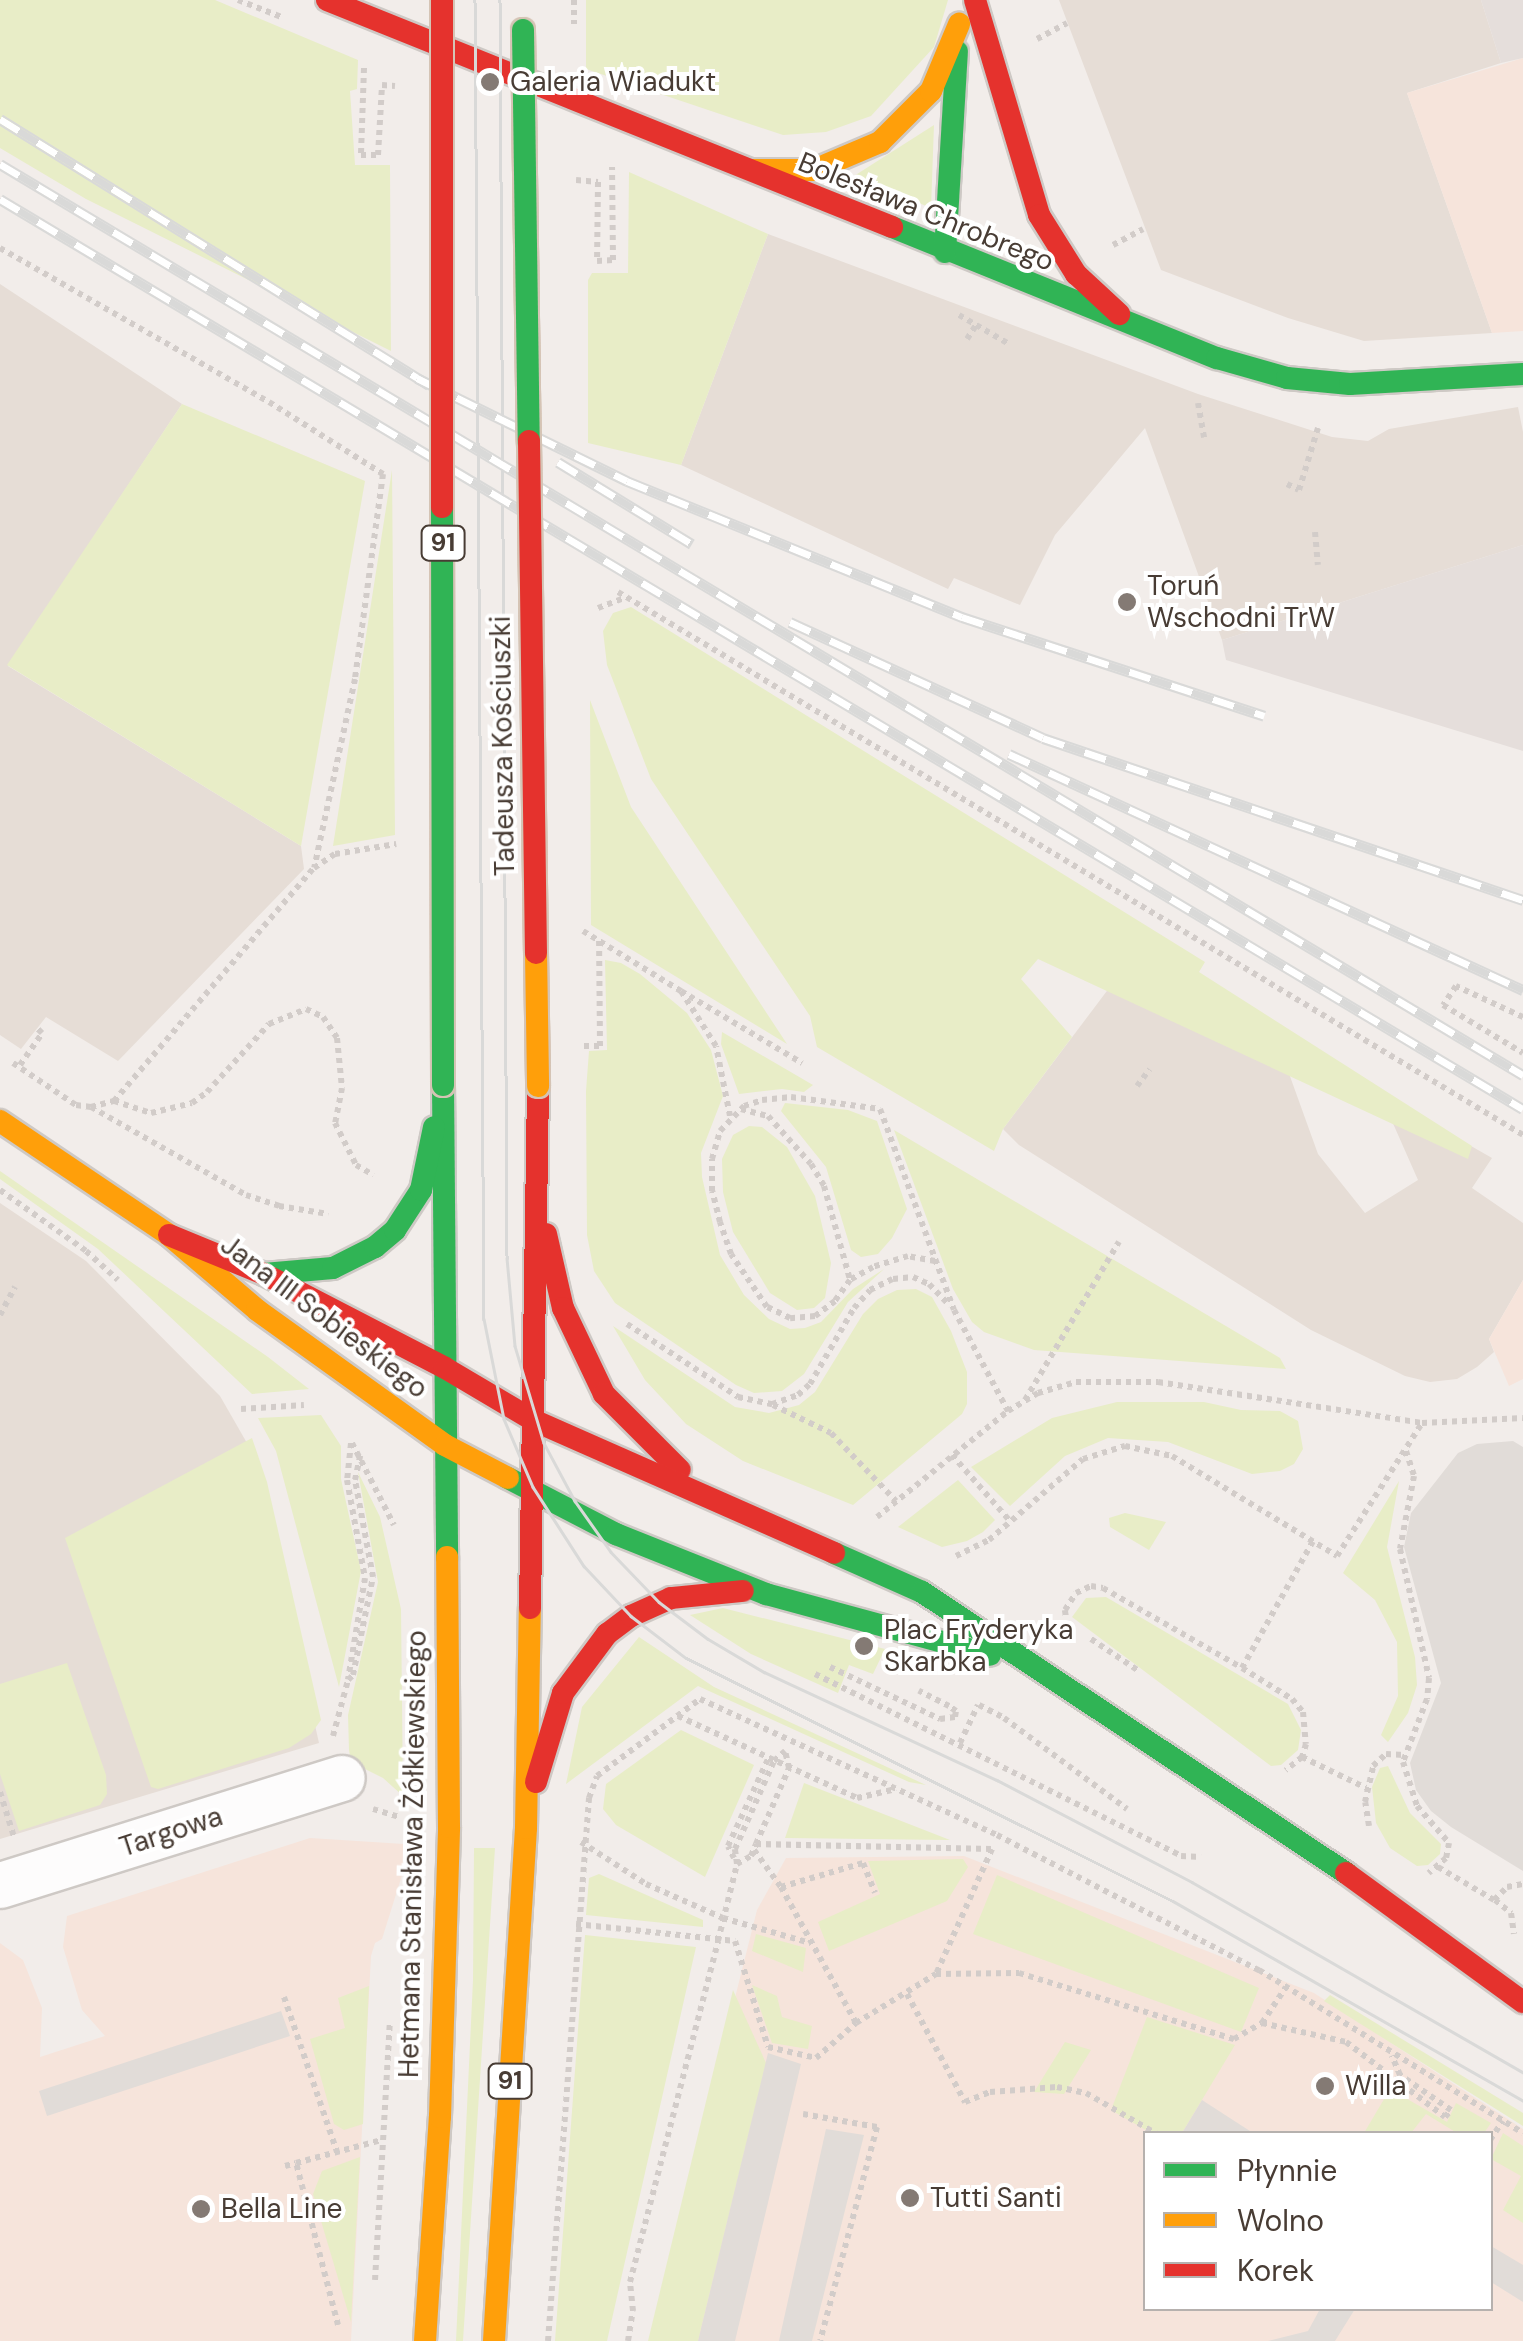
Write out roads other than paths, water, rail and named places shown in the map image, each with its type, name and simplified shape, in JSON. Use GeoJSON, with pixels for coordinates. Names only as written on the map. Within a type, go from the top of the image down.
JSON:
{"type":"FeatureCollection","features":[{"type":"Feature","properties":{"kind":"street","name":"Bolesława Chrobrego"},"geometry":{"type":"LineString","coordinates":[[327,0],[1216,358],[1288,378],[1350,384],[1523,374]]}},
{"type":"Feature","properties":{"kind":"street","name":"Tadeusza Kościuszki"},"geometry":{"type":"LineString","coordinates":[[442,0],[445,1368]]}},
{"type":"Feature","properties":{"kind":"street","name":"Tadeusza Kościuszki"},"geometry":{"type":"LineString","coordinates":[[525,0],[538,1086],[532,1491]]}},
{"type":"Feature","properties":{"kind":"street"},"geometry":{"type":"LineString","coordinates":[[945,252],[960,0]]}},
{"type":"Feature","properties":{"kind":"street"},"geometry":{"type":"LineString","coordinates":[[975,0],[1039,215],[1067,259],[1132,326]]}},
{"type":"Feature","properties":{"kind":"street"},"geometry":{"type":"LineString","coordinates":[[742,170],[814,170],[880,142],[932,91],[959,24]]}},
{"type":"Feature","properties":{"kind":"street"},"geometry":{"type":"LineString","coordinates":[[996,177],[1016,147]]}},
{"type":"Feature","properties":{"kind":"street"},"geometry":{"type":"LineString","coordinates":[[945,252],[976,207]]}},
{"type":"Feature","properties":{"kind":"street","name":"Jana III Sobieskiego"},"geometry":{"type":"LineString","coordinates":[[264,1274],[333,1268],[374,1247],[395,1230],[421,1190],[443,1086]]}},
{"type":"Feature","properties":{"kind":"street","name":"Jana III Sobieskiego"},"geometry":{"type":"LineString","coordinates":[[0,1120],[169,1235],[258,1310],[446,1445]]}},
{"type":"Feature","properties":{"kind":"street"},"geometry":{"type":"LineString","coordinates":[[538,1162],[548,1252],[563,1308],[604,1394],[665,1458],[726,1504]]}},
{"type":"Feature","properties":{"kind":"street","name":"Jana III Sobieskiego"},"geometry":{"type":"LineString","coordinates":[[169,1235],[264,1274],[445,1368],[533,1420]]}},
{"type":"Feature","properties":{"kind":"street","name":"Hetmana Stanisława Żółkiewskiego"},"geometry":{"type":"LineString","coordinates":[[425,2341],[440,2117],[448,1827],[445,1368]]}},
{"type":"Feature","properties":{"kind":"street"},"geometry":{"type":"LineString","coordinates":[[533,1420],[922,1592],[1298,1840],[1523,2002]]}},
{"type":"Feature","properties":{"kind":"street"},"geometry":{"type":"LineString","coordinates":[[446,1445],[616,1534],[766,1594],[1032,1666]]}},
{"type":"Feature","properties":{"kind":"street"},"geometry":{"type":"LineString","coordinates":[[526,1828],[532,1491]]}},
{"type":"Feature","properties":{"kind":"street"},"geometry":{"type":"LineString","coordinates":[[526,1828],[556,1710],[574,1673],[607,1634],[631,1616],[683,1594],[766,1594]]}},
{"type":"Feature","properties":{"kind":"street","name":"Targowa"},"geometry":{"type":"LineString","coordinates":[[0,1885],[348,1774]]}},
{"type":"Feature","properties":{"kind":"street","name":"91"},"geometry":{"type":"LineString","coordinates":[[494,2341],[526,1828]]}},
{"type":"Feature","properties":{"kind":"tram line"},"geometry":{"type":"LineString","coordinates":[[475,0],[484,1319],[504,1419],[533,1487],[584,1566],[631,1616],[686,1658],[1173,1901],[1523,2101]]}},
{"type":"Feature","properties":{"kind":"tram line"},"geometry":{"type":"LineString","coordinates":[[500,0],[507,1258],[515,1346],[544,1443],[575,1501],[611,1552],[659,1602],[708,1639],[764,1672],[997,1780],[1192,1882],[1523,2072]]}},
{"type":"Feature","properties":{"kind":"railway"},"geometry":{"type":"LineString","coordinates":[[0,119],[429,385]]}},
{"type":"Feature","properties":{"kind":"railway"},"geometry":{"type":"LineString","coordinates":[[0,164],[1523,1075]]}},
{"type":"Feature","properties":{"kind":"railway"},"geometry":{"type":"LineString","coordinates":[[0,199],[1523,1109]]}},
{"type":"Feature","properties":{"kind":"railway"},"geometry":{"type":"LineString","coordinates":[[417,378],[627,481],[962,617],[1264,716]]}},
{"type":"Feature","properties":{"kind":"railway"},"geometry":{"type":"LineString","coordinates":[[558,462],[692,544]]}},
{"type":"Feature","properties":{"kind":"railway"},"geometry":{"type":"LineString","coordinates":[[790,622],[1043,738],[1523,900]]}},
{"type":"Feature","properties":{"kind":"railway"},"geometry":{"type":"LineString","coordinates":[[1009,754],[1523,990]]}},
{"type":"Feature","properties":{"kind":"place","name":"Galeria Wiadukt"},"geometry":{"type":"Point","coordinates":[490,82]}},
{"type":"Feature","properties":{"kind":"place","name":"Toruń Wschodni TrW"},"geometry":{"type":"Point","coordinates":[1127,602]}},
{"type":"Feature","properties":{"kind":"place","name":"Plac Fryderyka Skarbka"},"geometry":{"type":"Point","coordinates":[864,1646]}},
{"type":"Feature","properties":{"kind":"place","name":"Willa"},"geometry":{"type":"Point","coordinates":[1325,2086]}},
{"type":"Feature","properties":{"kind":"place","name":"Tutti Santi"},"geometry":{"type":"Point","coordinates":[910,2198]}},
{"type":"Feature","properties":{"kind":"place","name":"Bella Line"},"geometry":{"type":"Point","coordinates":[201,2209]}}]}
